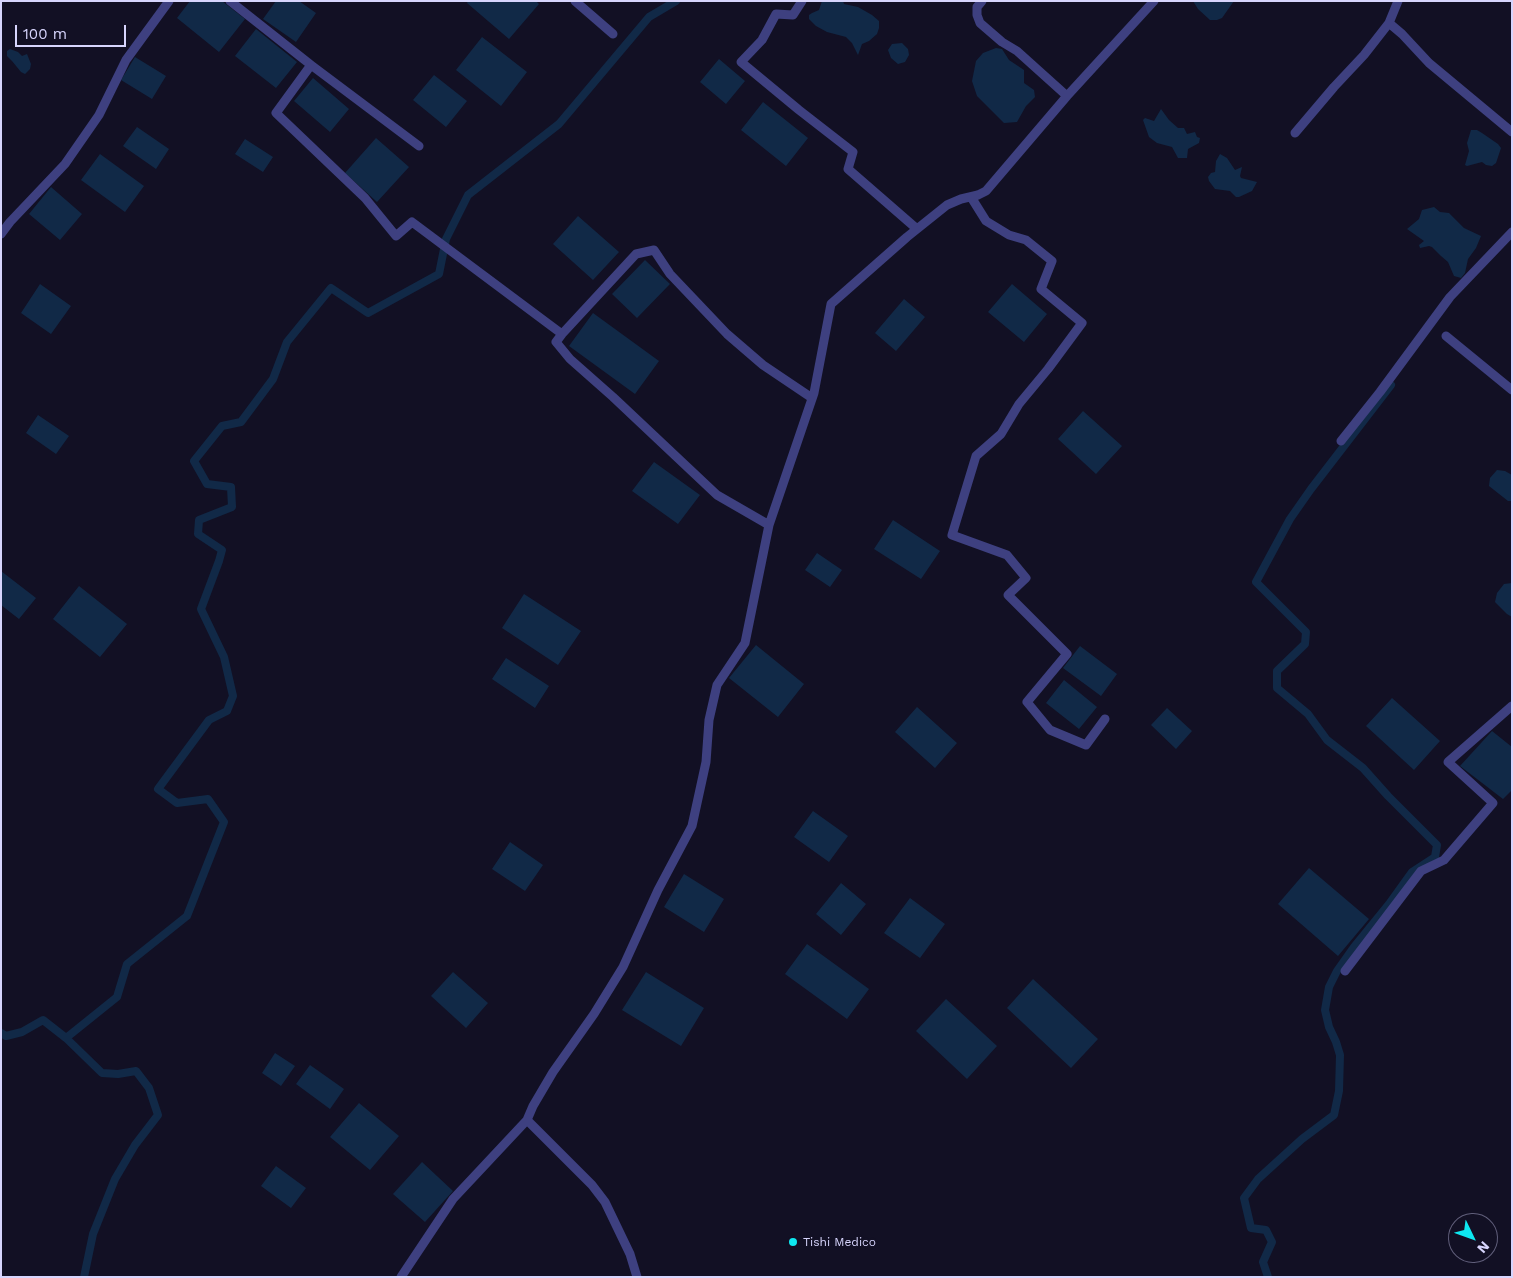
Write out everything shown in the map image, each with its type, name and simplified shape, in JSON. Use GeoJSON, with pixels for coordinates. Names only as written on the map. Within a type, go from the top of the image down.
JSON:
{"type":"FeatureCollection","features":[{"type":"Feature","properties":{"kind":"street"},"geometry":{"type":"LineString","coordinates":[[1,234],[65,164],[99,116],[126,60],[169,1]]}},
{"type":"Feature","properties":{"kind":"street"},"geometry":{"type":"LineString","coordinates":[[230,1],[419,146]]}},
{"type":"Feature","properties":{"kind":"street"},"geometry":{"type":"LineString","coordinates":[[575,1],[613,34]]}},
{"type":"Feature","properties":{"kind":"street"},"geometry":{"type":"LineString","coordinates":[[802,1],[793,15],[776,14],[762,40],[741,62],[853,152],[848,169],[917,229]]}},
{"type":"Feature","properties":{"kind":"street"},"geometry":{"type":"LineString","coordinates":[[982,1],[977,7],[977,15],[980,22],[1002,42],[1017,51],[1067,96]]}},
{"type":"Feature","properties":{"kind":"street"},"geometry":{"type":"LineString","coordinates":[[401,1277],[452,1199],[527,1120],[553,1072],[594,1014],[623,967],[658,890],[692,826],[706,762],[709,720],[717,685],[745,643],[769,525],[812,398],[831,304],[853,283],[947,204],[986,191],[1067,96],[1154,1]]}},
{"type":"Feature","properties":{"kind":"street"},"geometry":{"type":"LineString","coordinates":[[1295,133],[1364,55],[1389,23],[1398,1]]}},
{"type":"Feature","properties":{"kind":"street"},"geometry":{"type":"LineString","coordinates":[[1389,23],[1402,34],[1429,64],[1512,132]]}},
{"type":"Feature","properties":{"kind":"street"},"geometry":{"type":"LineString","coordinates":[[311,65],[276,113],[365,198],[396,236],[412,222],[451,253],[562,334]]}},
{"type":"Feature","properties":{"kind":"street"},"geometry":{"type":"LineString","coordinates":[[971,197],[986,221],[1009,235],[1026,240],[1052,261],[1041,289],[1082,323],[1019,404],[1001,434],[976,456],[952,535],[1007,556],[1026,578],[1008,595],[1067,654],[1027,702],[1050,730],[1086,745],[1105,719]]}},
{"type":"Feature","properties":{"kind":"street"},"geometry":{"type":"LineString","coordinates":[[1341,441],[1380,392],[1450,297],[1512,232]]}},
{"type":"Feature","properties":{"kind":"street"},"geometry":{"type":"LineString","coordinates":[[769,525],[717,495],[570,359],[556,342],[636,254],[654,250],[670,274],[727,334],[763,365],[812,398]]}},
{"type":"Feature","properties":{"kind":"street"},"geometry":{"type":"LineString","coordinates":[[1446,336],[1512,390]]}},
{"type":"Feature","properties":{"kind":"street"},"geometry":{"type":"LineString","coordinates":[[1345,971],[1421,871],[1444,860],[1493,803],[1448,762],[1512,706]]}},
{"type":"Feature","properties":{"kind":"street"},"geometry":{"type":"LineString","coordinates":[[527,1120],[592,1185],[605,1202],[630,1254],[638,1277]]}},
{"type":"Feature","properties":{"kind":"water"},"geometry":{"type":"Polygon","coordinates":[[[190,1],[222,1],[245,19],[219,52],[177,18],[190,1]]]}},
{"type":"Feature","properties":{"kind":"water"},"geometry":{"type":"Polygon","coordinates":[[[276,1],[299,1],[316,13],[296,42],[263,19],[276,1]]]}},
{"type":"Feature","properties":{"kind":"water"},"geometry":{"type":"Polygon","coordinates":[[[468,1],[536,1],[539,4],[509,39],[467,3],[468,1]]]}},
{"type":"Feature","properties":{"kind":"water"},"geometry":{"type":"Polygon","coordinates":[[[822,1],[843,1],[844,4],[858,7],[879,21],[877,34],[862,44],[858,55],[852,43],[846,37],[827,32],[816,26],[809,19],[809,15],[819,10],[822,1]]]}},
{"type":"Feature","properties":{"kind":"water"},"geometry":{"type":"Polygon","coordinates":[[[1193,1],[1234,1],[1222,18],[1210,20],[1198,9],[1193,1]]]}},
{"type":"Feature","properties":{"kind":"water"},"geometry":{"type":"Polygon","coordinates":[[[256,29],[297,62],[276,88],[235,56],[256,29]]]}},
{"type":"Feature","properties":{"kind":"water"},"geometry":{"type":"Polygon","coordinates":[[[482,37],[527,72],[501,106],[456,70],[482,37]]]}},
{"type":"Feature","properties":{"kind":"water"},"geometry":{"type":"Polygon","coordinates":[[[902,43],[908,49],[909,55],[905,62],[898,64],[891,58],[888,50],[892,44],[902,43]]]}},
{"type":"Feature","properties":{"kind":"water"},"geometry":{"type":"Polygon","coordinates":[[[996,48],[1002,49],[1009,60],[1024,70],[1024,83],[1034,90],[1035,97],[1026,106],[1017,122],[1004,123],[977,96],[972,81],[976,61],[983,53],[996,48]]]}},
{"type":"Feature","properties":{"kind":"water"},"geometry":{"type":"Polygon","coordinates":[[[10,49],[22,56],[27,54],[31,64],[30,69],[25,74],[7,56],[7,51],[10,49]]]}},
{"type":"Feature","properties":{"kind":"water"},"geometry":{"type":"Polygon","coordinates":[[[135,57],[166,76],[152,99],[121,80],[135,57]]]}},
{"type":"Feature","properties":{"kind":"water"},"geometry":{"type":"Polygon","coordinates":[[[719,59],[745,81],[726,104],[700,82],[719,59]]]}},
{"type":"Feature","properties":{"kind":"water"},"geometry":{"type":"Polygon","coordinates":[[[434,75],[467,101],[446,127],[413,100],[434,75]]]}},
{"type":"Feature","properties":{"kind":"water"},"geometry":{"type":"Polygon","coordinates":[[[313,78],[349,109],[330,132],[294,101],[313,78]]]}},
{"type":"Feature","properties":{"kind":"water"},"geometry":{"type":"Polygon","coordinates":[[[763,102],[808,138],[786,166],[741,130],[763,102]]]}},
{"type":"Feature","properties":{"kind":"water"},"geometry":{"type":"Polygon","coordinates":[[[1161,109],[1178,128],[1184,128],[1187,134],[1195,132],[1197,137],[1200,138],[1199,143],[1188,149],[1187,158],[1178,158],[1172,147],[1157,143],[1149,137],[1143,120],[1145,118],[1154,121],[1161,109]]]}},
{"type":"Feature","properties":{"kind":"water"},"geometry":{"type":"Polygon","coordinates":[[[137,127],[169,149],[156,169],[123,146],[137,127]]]}},
{"type":"Feature","properties":{"kind":"water"},"geometry":{"type":"Polygon","coordinates":[[[1471,130],[1477,130],[1501,148],[1496,163],[1492,166],[1482,162],[1465,165],[1469,151],[1467,143],[1471,130]]]}},
{"type":"Feature","properties":{"kind":"water"},"geometry":{"type":"Polygon","coordinates":[[[376,138],[409,167],[377,202],[345,173],[376,138]]]}},
{"type":"Feature","properties":{"kind":"water"},"geometry":{"type":"Polygon","coordinates":[[[245,139],[273,157],[263,172],[235,154],[245,139]]]}},
{"type":"Feature","properties":{"kind":"water"},"geometry":{"type":"Polygon","coordinates":[[[100,154],[144,186],[125,212],[81,180],[100,154]]]}},
{"type":"Feature","properties":{"kind":"water"},"geometry":{"type":"Polygon","coordinates":[[[1220,154],[1227,158],[1235,170],[1242,167],[1241,178],[1257,182],[1252,191],[1236,197],[1230,191],[1215,189],[1208,177],[1211,173],[1215,172],[1216,161],[1220,154]]]}},
{"type":"Feature","properties":{"kind":"water"},"geometry":{"type":"Polygon","coordinates":[[[51,187],[82,214],[60,240],[29,214],[51,187]]]}},
{"type":"Feature","properties":{"kind":"water"},"geometry":{"type":"Polygon","coordinates":[[[1434,207],[1440,212],[1449,213],[1464,228],[1481,236],[1476,248],[1468,259],[1465,273],[1461,278],[1454,276],[1448,262],[1432,247],[1420,248],[1419,245],[1424,241],[1407,229],[1419,219],[1422,210],[1434,207]]]}},
{"type":"Feature","properties":{"kind":"water"},"geometry":{"type":"Polygon","coordinates":[[[578,216],[619,252],[593,280],[553,244],[578,216]]]}},
{"type":"Feature","properties":{"kind":"water"},"geometry":{"type":"Polygon","coordinates":[[[645,260],[670,284],[637,318],[612,294],[645,260]]]}},
{"type":"Feature","properties":{"kind":"water"},"geometry":{"type":"Polygon","coordinates":[[[40,284],[71,306],[51,334],[21,313],[40,284]]]}},
{"type":"Feature","properties":{"kind":"water"},"geometry":{"type":"Polygon","coordinates":[[[1012,284],[1047,314],[1024,342],[988,312],[1012,284]]]}},
{"type":"Feature","properties":{"kind":"water"},"geometry":{"type":"Polygon","coordinates":[[[904,299],[925,317],[896,351],[875,333],[904,299]]]}},
{"type":"Feature","properties":{"kind":"water"},"geometry":{"type":"Polygon","coordinates":[[[593,313],[659,361],[635,394],[569,346],[593,313]]]}},
{"type":"Feature","properties":{"kind":"water"},"geometry":{"type":"Polygon","coordinates":[[[1083,411],[1122,446],[1096,474],[1058,439],[1083,411]]]}},
{"type":"Feature","properties":{"kind":"water"},"geometry":{"type":"Polygon","coordinates":[[[38,415],[69,436],[56,454],[26,433],[38,415]]]}},
{"type":"Feature","properties":{"kind":"water"},"geometry":{"type":"Polygon","coordinates":[[[654,462],[700,495],[678,524],[632,491],[654,462]]]}},
{"type":"Feature","properties":{"kind":"water"},"geometry":{"type":"Polygon","coordinates":[[[1497,470],[1505,471],[1512,475],[1512,501],[1508,501],[1489,486],[1490,478],[1497,470]]]}},
{"type":"Feature","properties":{"kind":"water"},"geometry":{"type":"Polygon","coordinates":[[[893,520],[940,551],[921,579],[874,549],[893,520]]]}},
{"type":"Feature","properties":{"kind":"water"},"geometry":{"type":"Polygon","coordinates":[[[817,553],[842,570],[830,587],[805,570],[817,553]]]}},
{"type":"Feature","properties":{"kind":"water"},"geometry":{"type":"Polygon","coordinates":[[[1,571],[36,598],[19,619],[1,605],[1,571]]]}},
{"type":"Feature","properties":{"kind":"water"},"geometry":{"type":"Polygon","coordinates":[[[1512,583],[1512,617],[1495,602],[1497,593],[1504,584],[1512,583]]]}},
{"type":"Feature","properties":{"kind":"water"},"geometry":{"type":"Polygon","coordinates":[[[79,586],[127,624],[100,657],[53,619],[79,586]]]}},
{"type":"Feature","properties":{"kind":"water"},"geometry":{"type":"Polygon","coordinates":[[[524,594],[581,631],[558,665],[502,628],[524,594]]]}},
{"type":"Feature","properties":{"kind":"water"},"geometry":{"type":"Polygon","coordinates":[[[756,645],[804,684],[778,717],[729,678],[756,645]]]}},
{"type":"Feature","properties":{"kind":"water"},"geometry":{"type":"Polygon","coordinates":[[[1080,646],[1117,674],[1101,696],[1063,668],[1080,646]]]}},
{"type":"Feature","properties":{"kind":"water"},"geometry":{"type":"Polygon","coordinates":[[[506,658],[549,686],[535,708],[492,679],[506,658]]]}},
{"type":"Feature","properties":{"kind":"water"},"geometry":{"type":"Polygon","coordinates":[[[1064,680],[1097,707],[1079,729],[1046,703],[1064,680]]]}},
{"type":"Feature","properties":{"kind":"water"},"geometry":{"type":"Polygon","coordinates":[[[1392,698],[1440,741],[1414,770],[1366,726],[1392,698]]]}},
{"type":"Feature","properties":{"kind":"water"},"geometry":{"type":"Polygon","coordinates":[[[917,707],[957,743],[935,768],[895,732],[917,707]]]}},
{"type":"Feature","properties":{"kind":"water"},"geometry":{"type":"Polygon","coordinates":[[[1167,708],[1192,731],[1176,749],[1151,725],[1167,708]]]}},
{"type":"Feature","properties":{"kind":"water"},"geometry":{"type":"Polygon","coordinates":[[[1492,731],[1512,747],[1512,790],[1503,799],[1460,766],[1492,731]]]}},
{"type":"Feature","properties":{"kind":"water"},"geometry":{"type":"Polygon","coordinates":[[[813,811],[848,836],[829,862],[794,837],[813,811]]]}},
{"type":"Feature","properties":{"kind":"water"},"geometry":{"type":"Polygon","coordinates":[[[510,842],[543,865],[525,891],[492,869],[510,842]]]}},
{"type":"Feature","properties":{"kind":"water"},"geometry":{"type":"Polygon","coordinates":[[[1309,868],[1369,919],[1338,956],[1278,904],[1309,868]]]}},
{"type":"Feature","properties":{"kind":"water"},"geometry":{"type":"Polygon","coordinates":[[[684,874],[724,899],[704,932],[664,907],[684,874]]]}},
{"type":"Feature","properties":{"kind":"water"},"geometry":{"type":"Polygon","coordinates":[[[841,883],[866,904],[841,935],[816,914],[841,883]]]}},
{"type":"Feature","properties":{"kind":"water"},"geometry":{"type":"Polygon","coordinates":[[[910,898],[945,924],[920,958],[884,933],[910,898]]]}},
{"type":"Feature","properties":{"kind":"water"},"geometry":{"type":"Polygon","coordinates":[[[807,944],[869,989],[847,1019],[785,974],[807,944]]]}},
{"type":"Feature","properties":{"kind":"water"},"geometry":{"type":"Polygon","coordinates":[[[453,972],[488,1003],[466,1028],[431,996],[453,972]]]}},
{"type":"Feature","properties":{"kind":"water"},"geometry":{"type":"Polygon","coordinates":[[[646,972],[704,1008],[681,1046],[622,1010],[646,972]]]}},
{"type":"Feature","properties":{"kind":"water"},"geometry":{"type":"Polygon","coordinates":[[[1033,979],[1098,1039],[1071,1068],[1007,1008],[1033,979]]]}},
{"type":"Feature","properties":{"kind":"water"},"geometry":{"type":"Polygon","coordinates":[[[946,999],[997,1046],[967,1079],[916,1031],[946,999]]]}},
{"type":"Feature","properties":{"kind":"water"},"geometry":{"type":"Polygon","coordinates":[[[275,1053],[295,1066],[281,1086],[262,1073],[275,1053]]]}},
{"type":"Feature","properties":{"kind":"water"},"geometry":{"type":"Polygon","coordinates":[[[310,1065],[344,1089],[330,1109],[296,1084],[310,1065]]]}},
{"type":"Feature","properties":{"kind":"water"},"geometry":{"type":"Polygon","coordinates":[[[359,1103],[399,1136],[370,1170],[330,1137],[359,1103]]]}},
{"type":"Feature","properties":{"kind":"water"},"geometry":{"type":"Polygon","coordinates":[[[422,1162],[453,1191],[425,1222],[393,1194],[422,1162]]]}},
{"type":"Feature","properties":{"kind":"water"},"geometry":{"type":"Polygon","coordinates":[[[276,1166],[306,1188],[291,1208],[261,1186],[276,1166]]]}},
{"type":"Feature","properties":{"kind":"waterway"},"geometry":{"type":"LineString","coordinates":[[66,1038],[117,997],[127,964],[187,916],[224,822],[208,799],[177,803],[158,789],[209,720],[227,711],[233,696],[224,657],[201,609],[222,550],[198,534],[199,520],[232,507],[231,487],[207,484],[194,461],[222,426],[241,422],[273,379],[287,342],[331,288],[368,313],[439,274],[446,239],[468,195],[559,124],[649,17],[676,1]]}},
{"type":"Feature","properties":{"kind":"waterway"},"geometry":{"type":"LineString","coordinates":[[1268,1277],[1263,1262],[1272,1242],[1266,1230],[1251,1228],[1244,1198],[1258,1179],[1302,1139],[1334,1115],[1339,1091],[1340,1055],[1329,1027],[1325,1010],[1329,987],[1337,971],[1354,947],[1412,872],[1435,857],[1437,845],[1363,768],[1327,740],[1308,714],[1277,688],[1277,671],[1305,644],[1306,632],[1256,582],[1290,519],[1391,385]]}},
{"type":"Feature","properties":{"kind":"waterway"},"geometry":{"type":"LineString","coordinates":[[1,1033],[6,1036],[22,1032],[43,1020],[66,1038],[102,1073],[118,1074],[136,1071],[149,1088],[158,1115],[135,1145],[115,1179],[93,1234],[84,1277]]}},
{"type":"Feature","properties":{"kind":"place","name":"Tishi Medico"},"geometry":{"type":"Point","coordinates":[793,1242]}}]}
